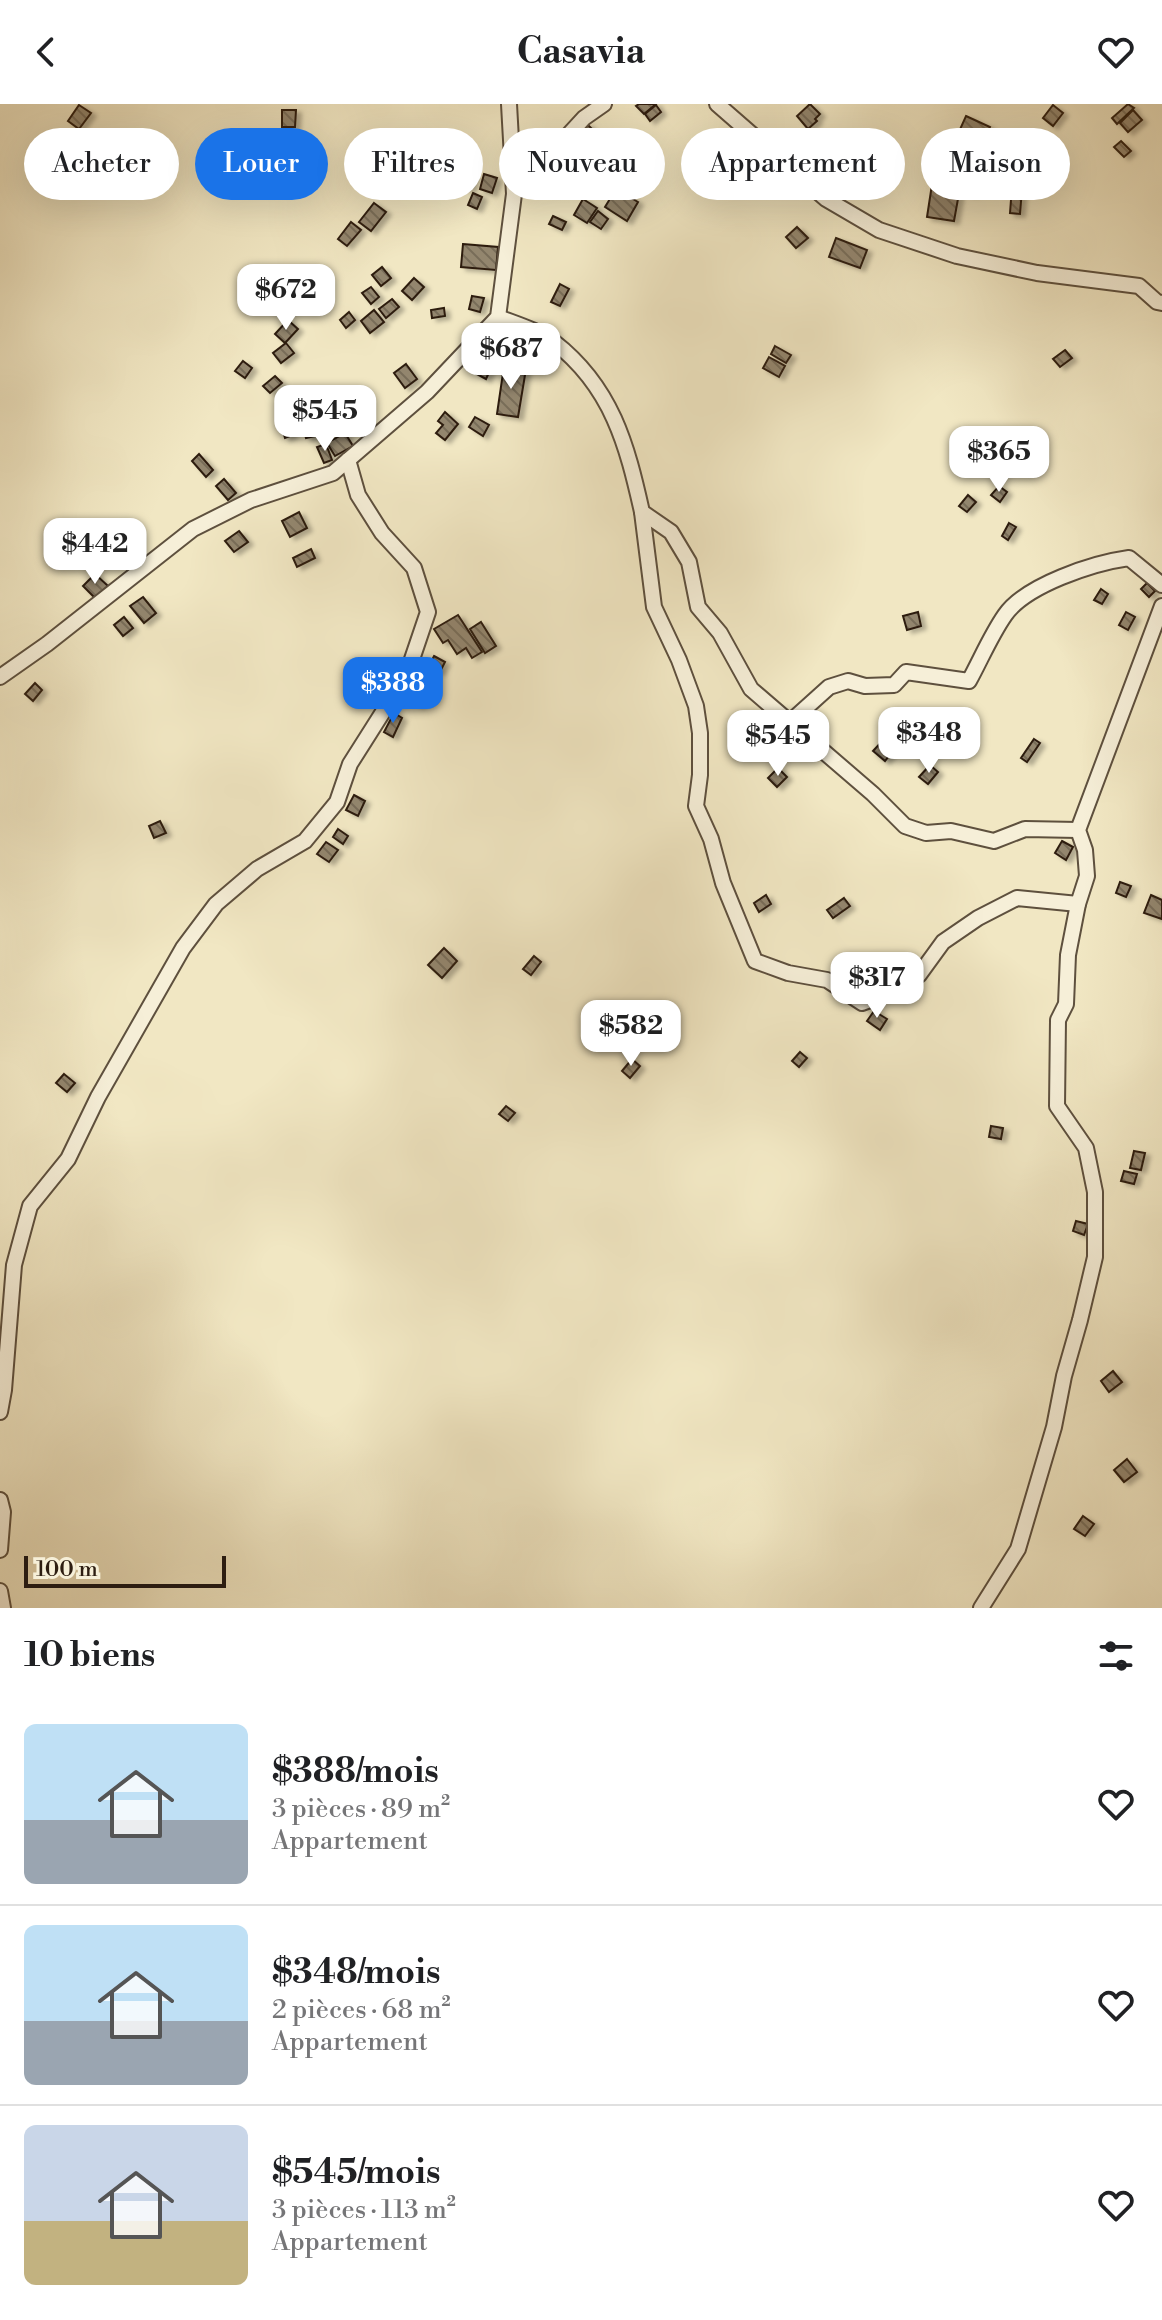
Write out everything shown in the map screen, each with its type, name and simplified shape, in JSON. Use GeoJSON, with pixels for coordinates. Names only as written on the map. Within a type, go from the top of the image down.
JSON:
{"type":"FeatureCollection","features":[{"type":"Feature","properties":{"kind":"street"},"geometry":{"type":"LineString","coordinates":[[509,104],[510,128]]}},
{"type":"Feature","properties":{"kind":"street"},"geometry":{"type":"LineString","coordinates":[[575,128],[604,104]]}},
{"type":"Feature","properties":{"kind":"street"},"geometry":{"type":"LineString","coordinates":[[717,104],[826,199],[879,230],[957,256],[1024,271],[1139,286],[1162,303]]}},
{"type":"Feature","properties":{"kind":"street"},"geometry":{"type":"LineString","coordinates":[[0,677],[47,644],[193,529],[251,500],[333,473],[427,392],[498,317],[513,200]]}},
{"type":"Feature","properties":{"kind":"street"},"geometry":{"type":"LineString","coordinates":[[498,317],[552,341],[586,373],[614,413],[633,470],[642,512],[654,607],[696,706],[700,733],[696,806],[755,961],[788,973],[827,980],[862,1003],[892,992],[919,975],[943,942],[978,918],[1017,898],[1078,904]]}},
{"type":"Feature","properties":{"kind":"street"},"geometry":{"type":"LineString","coordinates":[[0,1412],[14,1265],[30,1206],[68,1159],[98,1097],[183,948],[216,904],[257,869],[305,841],[337,802],[350,764],[407,674],[428,612],[414,568],[382,533],[358,495],[348,460]]}},
{"type":"Feature","properties":{"kind":"street"},"geometry":{"type":"LineString","coordinates":[[642,512],[671,532],[689,562],[698,607],[720,633],[751,689],[873,794],[905,826],[926,833],[951,831],[994,841],[1025,829],[1078,830]]}},
{"type":"Feature","properties":{"kind":"street"},"geometry":{"type":"LineString","coordinates":[[789,723],[829,687],[848,681],[865,686],[894,685],[906,672],[969,681],[1007,612],[1036,589],[1083,569],[1129,558],[1162,585]]}},
{"type":"Feature","properties":{"kind":"street"},"geometry":{"type":"LineString","coordinates":[[981,1608],[1018,1549],[1054,1427],[1095,1257],[1095,1192],[1086,1148],[1057,1106],[1058,1020],[1066,1004],[1068,955],[1087,876],[1085,850],[1078,830],[1162,606]]}},
{"type":"Feature","properties":{"kind":"street"},"geometry":{"type":"LineString","coordinates":[[0,1500],[3,1512],[0,1550]]}},
{"type":"Feature","properties":{"kind":"street"},"geometry":{"type":"LineString","coordinates":[[0,1591],[3,1608]]}},
{"type":"Feature","properties":{"kind":"building"},"geometry":{"type":"Polygon","coordinates":[[[656,104],[644,114],[636,106],[656,104]]]}},
{"type":"Feature","properties":{"kind":"building"},"geometry":{"type":"Polygon","coordinates":[[[810,104],[820,114],[809,128],[797,116],[810,104]]]}},
{"type":"Feature","properties":{"kind":"building"},"geometry":{"type":"Polygon","coordinates":[[[1128,104],[1134,108],[1117,124],[1112,118],[1128,104]]]}},
{"type":"Feature","properties":{"kind":"building"},"geometry":{"type":"Polygon","coordinates":[[[79,105],[91,113],[80,128],[68,121],[79,105]]]}},
{"type":"Feature","properties":{"kind":"building"},"geometry":{"type":"Polygon","coordinates":[[[656,105],[661,112],[650,121],[645,114],[656,105]]]}},
{"type":"Feature","properties":{"kind":"building"},"geometry":{"type":"Polygon","coordinates":[[[1053,105],[1063,113],[1053,126],[1043,118],[1053,105]]]}},
{"type":"Feature","properties":{"kind":"building"},"geometry":{"type":"Polygon","coordinates":[[[282,110],[296,110],[295,127],[282,127],[282,110]]]}},
{"type":"Feature","properties":{"kind":"building"},"geometry":{"type":"Polygon","coordinates":[[[1133,110],[1142,120],[1128,132],[1120,123],[1133,110]]]}},
{"type":"Feature","properties":{"kind":"building"},"geometry":{"type":"Polygon","coordinates":[[[966,116],[990,127],[990,128],[961,128],[966,116]]]}},
{"type":"Feature","properties":{"kind":"building"},"geometry":{"type":"Polygon","coordinates":[[[1121,141],[1131,151],[1124,157],[1114,147],[1121,141]]]}},
{"type":"Feature","properties":{"kind":"building"},"geometry":{"type":"Polygon","coordinates":[[[484,174],[497,178],[492,193],[483,190],[484,174]]]}},
{"type":"Feature","properties":{"kind":"building"},"geometry":{"type":"Polygon","coordinates":[[[470,200],[481,200],[477,209],[468,205],[470,200]]]}},
{"type":"Feature","properties":{"kind":"building"},"geometry":{"type":"Polygon","coordinates":[[[582,200],[597,208],[587,223],[574,215],[582,200]]]}},
{"type":"Feature","properties":{"kind":"building"},"geometry":{"type":"Polygon","coordinates":[[[609,200],[638,202],[627,221],[605,207],[609,200]]]}},
{"type":"Feature","properties":{"kind":"building"},"geometry":{"type":"Polygon","coordinates":[[[930,200],[958,200],[954,221],[927,217],[930,200]]]}},
{"type":"Feature","properties":{"kind":"building"},"geometry":{"type":"Polygon","coordinates":[[[1011,200],[1021,200],[1020,214],[1010,213],[1011,200]]]}},
{"type":"Feature","properties":{"kind":"building"},"geometry":{"type":"Polygon","coordinates":[[[374,203],[386,212],[371,231],[359,222],[374,203]]]}},
{"type":"Feature","properties":{"kind":"building"},"geometry":{"type":"Polygon","coordinates":[[[598,211],[608,219],[601,229],[590,222],[598,211]]]}},
{"type":"Feature","properties":{"kind":"building"},"geometry":{"type":"Polygon","coordinates":[[[553,216],[566,222],[562,230],[549,224],[553,216]]]}},
{"type":"Feature","properties":{"kind":"building"},"geometry":{"type":"Polygon","coordinates":[[[351,222],[361,230],[347,246],[338,239],[351,222]]]}},
{"type":"Feature","properties":{"kind":"building"},"geometry":{"type":"Polygon","coordinates":[[[797,227],[808,238],[796,248],[786,237],[797,227]]]}},
{"type":"Feature","properties":{"kind":"building"},"geometry":{"type":"Polygon","coordinates":[[[836,238],[867,250],[860,268],[829,257],[836,238]]]}},
{"type":"Feature","properties":{"kind":"building"},"geometry":{"type":"Polygon","coordinates":[[[463,244],[498,247],[496,270],[461,267],[463,244]]]}},
{"type":"Feature","properties":{"kind":"building"},"geometry":{"type":"Polygon","coordinates":[[[382,267],[391,278],[381,286],[372,275],[382,267]]]}},
{"type":"Feature","properties":{"kind":"building"},"geometry":{"type":"Polygon","coordinates":[[[414,278],[424,287],[412,300],[402,291],[414,278]]]}},
{"type":"Feature","properties":{"kind":"building"},"geometry":{"type":"Polygon","coordinates":[[[560,284],[569,289],[560,306],[551,302],[560,284]]]}},
{"type":"Feature","properties":{"kind":"building"},"geometry":{"type":"Polygon","coordinates":[[[371,287],[379,297],[371,304],[362,293],[371,287]]]}},
{"type":"Feature","properties":{"kind":"building"},"geometry":{"type":"Polygon","coordinates":[[[472,296],[484,298],[480,312],[469,309],[472,296]]]}},
{"type":"Feature","properties":{"kind":"building"},"geometry":{"type":"Polygon","coordinates":[[[392,299],[399,307],[386,318],[379,309],[392,299]]]}},
{"type":"Feature","properties":{"kind":"building"},"geometry":{"type":"Polygon","coordinates":[[[444,308],[445,316],[432,318],[431,310],[444,308]]]}},
{"type":"Feature","properties":{"kind":"building"},"geometry":{"type":"Polygon","coordinates":[[[374,310],[384,322],[370,333],[361,321],[374,310]]]}},
{"type":"Feature","properties":{"kind":"building"},"geometry":{"type":"Polygon","coordinates":[[[349,312],[355,320],[346,328],[340,320],[349,312]]]}},
{"type":"Feature","properties":{"kind":"building"},"geometry":{"type":"Polygon","coordinates":[[[288,320],[298,329],[285,343],[275,334],[288,320]]]}},
{"type":"Feature","properties":{"kind":"building"},"geometry":{"type":"Polygon","coordinates":[[[286,343],[294,353],[281,363],[273,353],[286,343]]]}},
{"type":"Feature","properties":{"kind":"building"},"geometry":{"type":"Polygon","coordinates":[[[775,346],[791,355],[786,363],[771,354],[775,346]]]}},
{"type":"Feature","properties":{"kind":"building"},"geometry":{"type":"Polygon","coordinates":[[[1065,350],[1072,358],[1060,367],[1053,359],[1065,350]]]}},
{"type":"Feature","properties":{"kind":"building"},"geometry":{"type":"Polygon","coordinates":[[[769,357],[785,366],[779,377],[763,368],[769,357]]]}},
{"type":"Feature","properties":{"kind":"building"},"geometry":{"type":"Polygon","coordinates":[[[243,361],[252,368],[245,378],[235,371],[243,361]]]}},
{"type":"Feature","properties":{"kind":"building"},"geometry":{"type":"Polygon","coordinates":[[[481,361],[492,366],[486,379],[475,373],[481,361]]]}},
{"type":"Feature","properties":{"kind":"building"},"geometry":{"type":"Polygon","coordinates":[[[406,364],[417,379],[405,388],[394,373],[406,364]]]}},
{"type":"Feature","properties":{"kind":"building"},"geometry":{"type":"Polygon","coordinates":[[[504,366],[526,369],[518,417],[497,414],[504,366]]]}},
{"type":"Feature","properties":{"kind":"building"},"geometry":{"type":"Polygon","coordinates":[[[275,376],[282,383],[270,393],[263,386],[275,376]]]}},
{"type":"Feature","properties":{"kind":"building"},"geometry":{"type":"Polygon","coordinates":[[[445,412],[458,424],[445,440],[436,433],[443,425],[438,421],[445,412]]]}},
{"type":"Feature","properties":{"kind":"building"},"geometry":{"type":"Polygon","coordinates":[[[315,417],[320,435],[306,438],[301,421],[315,417]]]}},
{"type":"Feature","properties":{"kind":"building"},"geometry":{"type":"Polygon","coordinates":[[[475,417],[489,425],[483,436],[469,427],[475,417]]]}},
{"type":"Feature","properties":{"kind":"building"},"geometry":{"type":"Polygon","coordinates":[[[289,423],[293,435],[285,438],[281,425],[289,423]]]}},
{"type":"Feature","properties":{"kind":"building"},"geometry":{"type":"Polygon","coordinates":[[[345,433],[353,446],[335,456],[327,443],[345,433]]]}},
{"type":"Feature","properties":{"kind":"building"},"geometry":{"type":"Polygon","coordinates":[[[326,444],[332,460],[324,463],[317,447],[326,444]]]}},
{"type":"Feature","properties":{"kind":"building"},"geometry":{"type":"Polygon","coordinates":[[[199,454],[213,470],[206,477],[192,461],[199,454]]]}},
{"type":"Feature","properties":{"kind":"building"},"geometry":{"type":"Polygon","coordinates":[[[224,479],[236,493],[228,500],[216,486],[224,479]]]}},
{"type":"Feature","properties":{"kind":"building"},"geometry":{"type":"Polygon","coordinates":[[[999,486],[1007,492],[1000,502],[991,495],[999,486]]]}},
{"type":"Feature","properties":{"kind":"building"},"geometry":{"type":"Polygon","coordinates":[[[968,495],[976,502],[967,512],[959,506],[968,495]]]}},
{"type":"Feature","properties":{"kind":"building"},"geometry":{"type":"Polygon","coordinates":[[[299,512],[307,528],[290,537],[282,521],[299,512]]]}},
{"type":"Feature","properties":{"kind":"building"},"geometry":{"type":"Polygon","coordinates":[[[1009,523],[1016,527],[1008,540],[1002,536],[1009,523]]]}},
{"type":"Feature","properties":{"kind":"building"},"geometry":{"type":"Polygon","coordinates":[[[239,531],[248,542],[234,552],[225,541],[239,531]]]}},
{"type":"Feature","properties":{"kind":"building"},"geometry":{"type":"Polygon","coordinates":[[[311,549],[315,558],[297,567],[293,558],[311,549]]]}},
{"type":"Feature","properties":{"kind":"building"},"geometry":{"type":"Polygon","coordinates":[[[95,574],[108,586],[95,598],[83,586],[95,574]]]}},
{"type":"Feature","properties":{"kind":"building"},"geometry":{"type":"Polygon","coordinates":[[[1147,583],[1155,591],[1149,597],[1141,589],[1147,583]]]}},
{"type":"Feature","properties":{"kind":"building"},"geometry":{"type":"Polygon","coordinates":[[[1101,589],[1108,594],[1102,604],[1094,600],[1101,589]]]}},
{"type":"Feature","properties":{"kind":"building"},"geometry":{"type":"Polygon","coordinates":[[[143,597],[156,613],[144,623],[130,606],[143,597]]]}},
{"type":"Feature","properties":{"kind":"building"},"geometry":{"type":"Polygon","coordinates":[[[918,612],[921,626],[907,630],[903,616],[918,612]]]}},
{"type":"Feature","properties":{"kind":"building"},"geometry":{"type":"Polygon","coordinates":[[[1126,612],[1135,617],[1128,630],[1119,625],[1126,612]]]}},
{"type":"Feature","properties":{"kind":"building"},"geometry":{"type":"Polygon","coordinates":[[[458,615],[482,652],[472,658],[466,648],[457,654],[448,640],[443,643],[434,629],[458,615]]]}},
{"type":"Feature","properties":{"kind":"building"},"geometry":{"type":"Polygon","coordinates":[[[124,617],[133,628],[123,636],[114,625],[124,617]]]}},
{"type":"Feature","properties":{"kind":"building"},"geometry":{"type":"Polygon","coordinates":[[[481,622],[496,646],[485,653],[470,629],[481,622]]]}},
{"type":"Feature","properties":{"kind":"building"},"geometry":{"type":"Polygon","coordinates":[[[434,656],[445,662],[440,672],[429,666],[434,656]]]}},
{"type":"Feature","properties":{"kind":"building"},"geometry":{"type":"Polygon","coordinates":[[[35,683],[42,690],[33,701],[25,694],[35,683]]]}},
{"type":"Feature","properties":{"kind":"building"},"geometry":{"type":"Polygon","coordinates":[[[414,689],[425,696],[419,705],[408,699],[414,689]]]}},
{"type":"Feature","properties":{"kind":"building"},"geometry":{"type":"Polygon","coordinates":[[[394,713],[402,718],[393,737],[384,732],[394,713]]]}},
{"type":"Feature","properties":{"kind":"building"},"geometry":{"type":"Polygon","coordinates":[[[885,738],[896,747],[885,761],[873,751],[885,738]]]}},
{"type":"Feature","properties":{"kind":"building"},"geometry":{"type":"Polygon","coordinates":[[[1034,739],[1040,743],[1027,762],[1021,758],[1034,739]]]}},
{"type":"Feature","properties":{"kind":"building"},"geometry":{"type":"Polygon","coordinates":[[[930,765],[938,772],[928,784],[919,777],[930,765]]]}},
{"type":"Feature","properties":{"kind":"building"},"geometry":{"type":"Polygon","coordinates":[[[778,768],[787,777],[777,787],[768,778],[778,768]]]}},
{"type":"Feature","properties":{"kind":"building"},"geometry":{"type":"Polygon","coordinates":[[[354,795],[365,801],[358,816],[346,810],[354,795]]]}},
{"type":"Feature","properties":{"kind":"building"},"geometry":{"type":"Polygon","coordinates":[[[160,821],[166,833],[154,838],[149,826],[160,821]]]}},
{"type":"Feature","properties":{"kind":"building"},"geometry":{"type":"Polygon","coordinates":[[[338,829],[348,836],[343,844],[333,837],[338,829]]]}},
{"type":"Feature","properties":{"kind":"building"},"geometry":{"type":"Polygon","coordinates":[[[1062,841],[1073,847],[1066,860],[1055,853],[1062,841]]]}},
{"type":"Feature","properties":{"kind":"building"},"geometry":{"type":"Polygon","coordinates":[[[326,842],[338,850],[329,862],[317,854],[326,842]]]}},
{"type":"Feature","properties":{"kind":"building"},"geometry":{"type":"Polygon","coordinates":[[[1120,882],[1131,886],[1126,897],[1116,893],[1120,882]]]}},
{"type":"Feature","properties":{"kind":"building"},"geometry":{"type":"Polygon","coordinates":[[[766,895],[771,904],[759,912],[754,903],[766,895]]]}},
{"type":"Feature","properties":{"kind":"building"},"geometry":{"type":"Polygon","coordinates":[[[1151,895],[1162,900],[1162,919],[1144,913],[1151,895]]]}},
{"type":"Feature","properties":{"kind":"building"},"geometry":{"type":"Polygon","coordinates":[[[844,898],[850,906],[833,918],[827,910],[844,898]]]}},
{"type":"Feature","properties":{"kind":"building"},"geometry":{"type":"Polygon","coordinates":[[[444,948],[457,961],[442,978],[428,965],[444,948]]]}},
{"type":"Feature","properties":{"kind":"building"},"geometry":{"type":"Polygon","coordinates":[[[534,956],[541,962],[531,975],[523,969],[534,956]]]}},
{"type":"Feature","properties":{"kind":"building"},"geometry":{"type":"Polygon","coordinates":[[[891,959],[897,967],[884,976],[878,969],[891,959]]]}},
{"type":"Feature","properties":{"kind":"building"},"geometry":{"type":"Polygon","coordinates":[[[874,1011],[887,1019],[880,1030],[867,1021],[874,1011]]]}},
{"type":"Feature","properties":{"kind":"building"},"geometry":{"type":"Polygon","coordinates":[[[800,1052],[807,1058],[799,1067],[792,1061],[800,1052]]]}},
{"type":"Feature","properties":{"kind":"building"},"geometry":{"type":"Polygon","coordinates":[[[632,1059],[640,1066],[630,1078],[622,1071],[632,1059]]]}},
{"type":"Feature","properties":{"kind":"building"},"geometry":{"type":"Polygon","coordinates":[[[64,1074],[75,1083],[67,1092],[56,1083],[64,1074]]]}},
{"type":"Feature","properties":{"kind":"building"},"geometry":{"type":"Polygon","coordinates":[[[506,1106],[515,1113],[508,1121],[499,1114],[506,1106]]]}},
{"type":"Feature","properties":{"kind":"building"},"geometry":{"type":"Polygon","coordinates":[[[991,1126],[1003,1128],[1001,1139],[989,1137],[991,1126]]]}},
{"type":"Feature","properties":{"kind":"building"},"geometry":{"type":"Polygon","coordinates":[[[1134,1151],[1145,1153],[1141,1170],[1130,1168],[1134,1151]]]}},
{"type":"Feature","properties":{"kind":"building"},"geometry":{"type":"Polygon","coordinates":[[[1124,1171],[1137,1174],[1134,1184],[1121,1181],[1124,1171]]]}},
{"type":"Feature","properties":{"kind":"building"},"geometry":{"type":"Polygon","coordinates":[[[1076,1221],[1088,1224],[1084,1235],[1073,1231],[1076,1221]]]}},
{"type":"Feature","properties":{"kind":"building"},"geometry":{"type":"Polygon","coordinates":[[[1113,1371],[1122,1382],[1109,1392],[1101,1381],[1113,1371]]]}},
{"type":"Feature","properties":{"kind":"building"},"geometry":{"type":"Polygon","coordinates":[[[1127,1459],[1137,1472],[1124,1482],[1114,1470],[1127,1459]]]}},
{"type":"Feature","properties":{"kind":"building"},"geometry":{"type":"Polygon","coordinates":[[[1083,1516],[1094,1524],[1085,1536],[1074,1529],[1083,1516]]]}}]}
